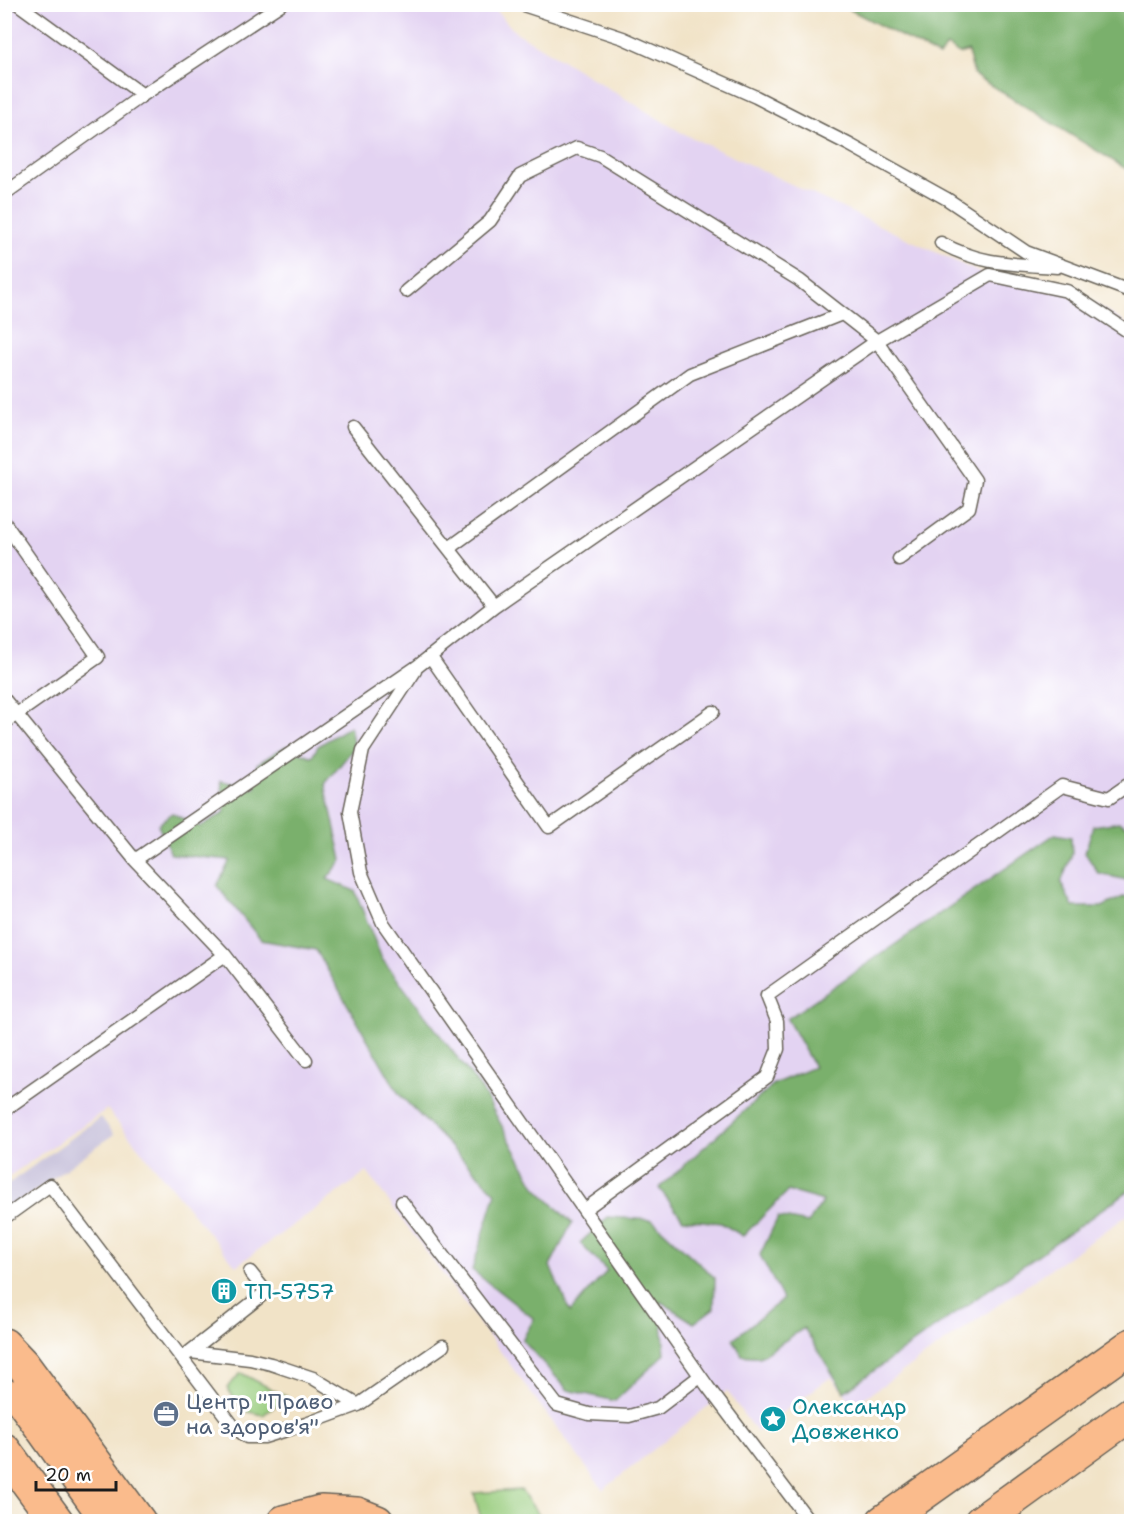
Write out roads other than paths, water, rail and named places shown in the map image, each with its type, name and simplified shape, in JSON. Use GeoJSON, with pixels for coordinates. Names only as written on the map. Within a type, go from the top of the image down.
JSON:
{"type":"FeatureCollection","features":[{"type":"Feature","properties":{"kind":"main road"},"geometry":{"type":"LineString","coordinates":[[883,1521],[1131,1345]]}},
{"type":"Feature","properties":{"kind":"main road"},"geometry":{"type":"LineString","coordinates":[[4,1346],[23,1365],[139,1521]]}},
{"type":"Feature","properties":{"kind":"main road"},"geometry":{"type":"LineString","coordinates":[[4,1375],[109,1521]]}},
{"type":"Feature","properties":{"kind":"main road"},"geometry":{"type":"LineString","coordinates":[[981,1521],[1131,1413]]}},
{"type":"Feature","properties":{"kind":"main road"},"geometry":{"type":"LineString","coordinates":[[4,1450],[57,1521]]}},
{"type":"Feature","properties":{"kind":"main road"},"geometry":{"type":"LineString","coordinates":[[284,1521],[321,1512],[357,1514],[377,1521]]}},
{"type":"Feature","properties":{"kind":"lane"},"geometry":{"type":"LineString","coordinates":[[18,4],[143,95]]}},
{"type":"Feature","properties":{"kind":"lane"},"geometry":{"type":"LineString","coordinates":[[4,194],[143,95],[281,4]]}},
{"type":"Feature","properties":{"kind":"lane"},"geometry":{"type":"LineString","coordinates":[[520,4],[623,38],[756,98],[850,145],[947,199],[1026,252],[1070,267],[1131,293]]}},
{"type":"Feature","properties":{"kind":"lane"},"geometry":{"type":"LineString","coordinates":[[406,291],[490,221],[520,176],[578,148],[600,156],[800,280],[877,341],[975,480],[969,508],[899,559]]}},
{"type":"Feature","properties":{"kind":"lane"},"geometry":{"type":"LineString","coordinates":[[941,243],[979,259],[1004,264],[1070,267]]}},
{"type":"Feature","properties":{"kind":"lane"},"geometry":{"type":"LineString","coordinates":[[135,860],[418,666],[494,606],[877,341],[990,275],[1067,291],[1131,334]]}},
{"type":"Feature","properties":{"kind":"lane"},"geometry":{"type":"LineString","coordinates":[[449,548],[690,374],[842,314]]}},
{"type":"Feature","properties":{"kind":"lane"},"geometry":{"type":"LineString","coordinates":[[353,427],[494,606]]}},
{"type":"Feature","properties":{"kind":"lane"},"geometry":{"type":"LineString","coordinates":[[4,522],[98,657],[4,723]]}},
{"type":"Feature","properties":{"kind":"lane"},"geometry":{"type":"LineString","coordinates":[[429,656],[549,827],[713,712]]}},
{"type":"Feature","properties":{"kind":"lane"},"geometry":{"type":"LineString","coordinates":[[418,666],[363,750],[350,812],[361,872],[383,922],[716,1399],[810,1521]]}},
{"type":"Feature","properties":{"kind":"lane"},"geometry":{"type":"LineString","coordinates":[[4,699],[135,860],[225,955],[306,1060]]}},
{"type":"Feature","properties":{"kind":"lane"},"geometry":{"type":"LineString","coordinates":[[584,1210],[767,1077],[778,1049],[777,1021],[767,996],[1062,786],[1108,798],[1131,782]]}},
{"type":"Feature","properties":{"kind":"lane"},"geometry":{"type":"LineString","coordinates":[[4,1110],[225,955]]}},
{"type":"Feature","properties":{"kind":"lane"},"geometry":{"type":"LineString","coordinates":[[4,1218],[50,1185],[186,1355],[234,1427],[247,1437],[264,1437],[358,1405],[443,1346]]}},
{"type":"Feature","properties":{"kind":"lane"},"geometry":{"type":"LineString","coordinates":[[402,1202],[557,1405],[589,1414],[629,1416],[658,1408],[700,1376]]}},
{"type":"Feature","properties":{"kind":"lane"},"geometry":{"type":"LineString","coordinates":[[186,1355],[266,1292],[250,1272]]}},
{"type":"Feature","properties":{"kind":"lane"},"geometry":{"type":"LineString","coordinates":[[186,1355],[250,1359],[271,1364],[313,1378],[358,1405]]}},
{"type":"Feature","properties":{"kind":"place","name":"ТП-5757"},"geometry":{"type":"Point","coordinates":[224,1291]}},
{"type":"Feature","properties":{"kind":"place","name":"Центр \"Право на здоров'я\""},"geometry":{"type":"Point","coordinates":[166,1414]}},
{"type":"Feature","properties":{"kind":"place","name":"Олександр Довженко"},"geometry":{"type":"Point","coordinates":[773,1419]}}]}
